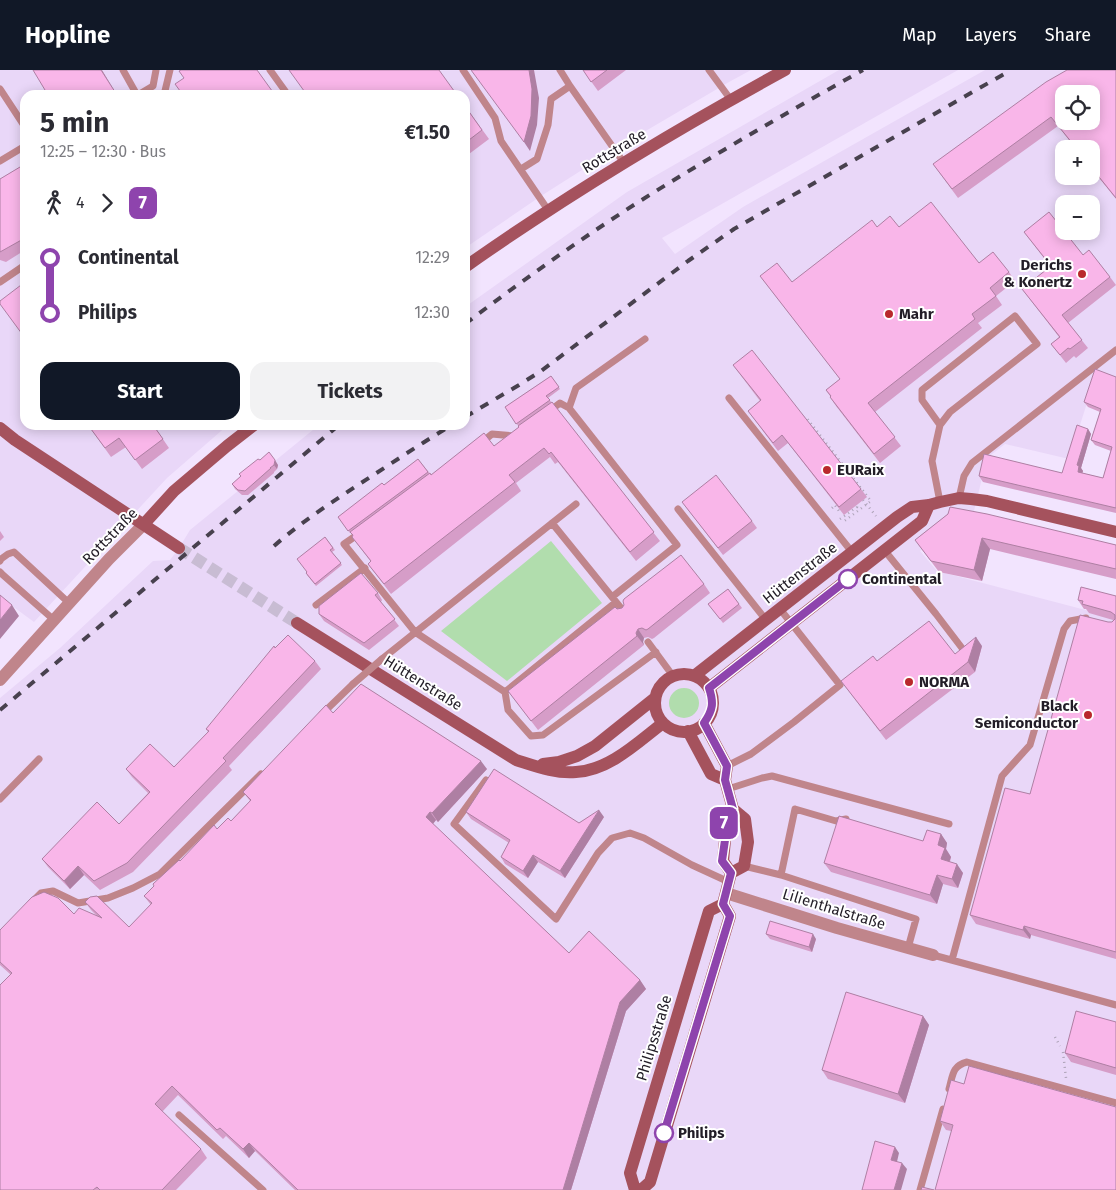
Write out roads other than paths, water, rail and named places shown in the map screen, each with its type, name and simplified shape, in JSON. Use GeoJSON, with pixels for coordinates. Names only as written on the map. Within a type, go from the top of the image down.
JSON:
{"type":"FeatureCollection","features":[{"type":"Feature","properties":{"kind":"street","name":"Rottstraße"},"geometry":{"type":"LineString","coordinates":[[470,264],[548,210],[624,163],[785,70]]}},
{"type":"Feature","properties":{"kind":"street"},"geometry":{"type":"LineString","coordinates":[[0,428],[14,440],[179,548]]}},
{"type":"Feature","properties":{"kind":"street","name":"Rottstraße"},"geometry":{"type":"LineString","coordinates":[[0,680],[109,559],[174,491],[248,430]]}},
{"type":"Feature","properties":{"kind":"street","name":"Hüttenstraße"},"geometry":{"type":"LineString","coordinates":[[694,676],[912,507],[960,498],[971,499],[987,501],[1116,532]]}},
{"type":"Feature","properties":{"kind":"street"},"geometry":{"type":"LineString","coordinates":[[709,688],[922,521],[935,504]]}},
{"type":"Feature","properties":{"kind":"street","name":"Hüttenstraße"},"geometry":{"type":"LineString","coordinates":[[297,623],[516,760],[535,766],[576,772],[595,769],[628,749],[663,723]]}},
{"type":"Feature","properties":{"kind":"street"},"geometry":{"type":"LineString","coordinates":[[680,674],[694,676],[709,688],[712,697],[710,715],[704,723],[688,731],[670,728],[663,723],[655,707],[658,689],[673,676],[680,674]]}},
{"type":"Feature","properties":{"kind":"street"},"geometry":{"type":"LineString","coordinates":[[535,766],[559,762],[577,756],[595,746],[655,698]]}},
{"type":"Feature","properties":{"kind":"street"},"geometry":{"type":"LineString","coordinates":[[704,723],[727,766],[726,785],[733,809],[745,819],[748,842],[744,866]]}},
{"type":"Feature","properties":{"kind":"street"},"geometry":{"type":"LineString","coordinates":[[688,731],[711,774],[726,785]]}},
{"type":"Feature","properties":{"kind":"street"},"geometry":{"type":"LineString","coordinates":[[641,1190],[650,1182],[730,916],[722,861],[725,840],[724,822],[733,809]]}},
{"type":"Feature","properties":{"kind":"street","name":"Philipsstraße"},"geometry":{"type":"LineString","coordinates":[[635,1190],[630,1173],[709,911],[744,866]]}},
{"type":"Feature","properties":{"kind":"street","name":"Lilienthalstraße"},"geometry":{"type":"LineString","coordinates":[[727,888],[837,928],[933,955]]}},
{"type":"Feature","properties":{"kind":"lane"},"geometry":{"type":"LineString","coordinates":[[122,70],[135,90]]}},
{"type":"Feature","properties":{"kind":"lane"},"geometry":{"type":"LineString","coordinates":[[146,90],[153,86],[156,70]]}},
{"type":"Feature","properties":{"kind":"lane"},"geometry":{"type":"LineString","coordinates":[[165,90],[170,70]]}},
{"type":"Feature","properties":{"kind":"lane"},"geometry":{"type":"LineString","coordinates":[[270,70],[284,90]]}},
{"type":"Feature","properties":{"kind":"lane"},"geometry":{"type":"LineString","coordinates":[[463,70],[495,118],[501,141],[548,210]]}},
{"type":"Feature","properties":{"kind":"lane"},"geometry":{"type":"LineString","coordinates":[[560,70],[624,163]]}},
{"type":"Feature","properties":{"kind":"lane"},"geometry":{"type":"LineString","coordinates":[[709,70],[731,100]]}},
{"type":"Feature","properties":{"kind":"lane"},"geometry":{"type":"LineString","coordinates":[[521,170],[537,159],[548,125],[551,99],[570,86]]}},
{"type":"Feature","properties":{"kind":"lane"},"geometry":{"type":"LineString","coordinates":[[0,89],[20,119]]}},
{"type":"Feature","properties":{"kind":"lane"},"geometry":{"type":"LineString","coordinates":[[0,161],[20,149]]}},
{"type":"Feature","properties":{"kind":"lane"},"geometry":{"type":"LineString","coordinates":[[0,282],[20,268]]}},
{"type":"Feature","properties":{"kind":"lane"},"geometry":{"type":"LineString","coordinates":[[935,504],[932,461],[940,425],[950,412],[1037,344],[1015,316],[922,390],[922,400],[940,425]]}},
{"type":"Feature","properties":{"kind":"lane"},"geometry":{"type":"LineString","coordinates":[[569,408],[576,388],[645,339]]}},
{"type":"Feature","properties":{"kind":"lane"},"geometry":{"type":"LineString","coordinates":[[960,498],[964,476],[972,462],[1116,350]]}},
{"type":"Feature","properties":{"kind":"lane"},"geometry":{"type":"LineString","coordinates":[[729,398],[852,552]]}},
{"type":"Feature","properties":{"kind":"lane"},"geometry":{"type":"LineString","coordinates":[[505,692],[677,545],[569,408],[560,403],[545,414]]}},
{"type":"Feature","properties":{"kind":"lane"},"geometry":{"type":"LineString","coordinates":[[477,445],[492,434],[514,436],[522,430]]}},
{"type":"Feature","properties":{"kind":"lane"},"geometry":{"type":"LineString","coordinates":[[315,721],[382,659],[576,504]]}},
{"type":"Feature","properties":{"kind":"lane"},"geometry":{"type":"LineString","coordinates":[[678,509],[766,620]]}},
{"type":"Feature","properties":{"kind":"lane"},"geometry":{"type":"LineString","coordinates":[[552,523],[625,613]]}},
{"type":"Feature","properties":{"kind":"lane"},"geometry":{"type":"LineString","coordinates":[[368,527],[344,544],[415,632],[505,692],[508,710],[531,736],[543,735],[656,652]]}},
{"type":"Feature","properties":{"kind":"lane"},"geometry":{"type":"LineString","coordinates":[[885,551],[965,652]]}},
{"type":"Feature","properties":{"kind":"lane"},"geometry":{"type":"LineString","coordinates":[[0,561],[8,554],[14,552],[69,603]]}},
{"type":"Feature","properties":{"kind":"lane"},"geometry":{"type":"LineString","coordinates":[[316,605],[365,568]]}},
{"type":"Feature","properties":{"kind":"lane"},"geometry":{"type":"LineString","coordinates":[[0,572],[54,620]]}},
{"type":"Feature","properties":{"kind":"lane"},"geometry":{"type":"LineString","coordinates":[[727,766],[751,754],[840,685],[780,609]]}},
{"type":"Feature","properties":{"kind":"lane"},"geometry":{"type":"LineString","coordinates":[[952,960],[1002,776],[1030,745],[1064,629],[1070,621],[1085,618],[1092,620]]}},
{"type":"Feature","properties":{"kind":"lane"},"geometry":{"type":"LineString","coordinates":[[648,642],[673,676]]}},
{"type":"Feature","properties":{"kind":"lane"},"geometry":{"type":"LineString","coordinates":[[0,799],[39,759]]}},
{"type":"Feature","properties":{"kind":"lane"},"geometry":{"type":"LineString","coordinates":[[29,905],[40,893],[53,891],[78,903],[108,898],[160,874],[265,769]]}},
{"type":"Feature","properties":{"kind":"lane"},"geometry":{"type":"LineString","coordinates":[[726,785],[772,776],[949,824]]}},
{"type":"Feature","properties":{"kind":"lane"},"geometry":{"type":"LineString","coordinates":[[486,780],[454,824],[556,919],[598,853],[612,838],[630,833],[644,838],[692,865],[727,888]]}},
{"type":"Feature","properties":{"kind":"lane"},"geometry":{"type":"LineString","coordinates":[[781,875],[795,809],[836,821],[848,819],[857,822]]}},
{"type":"Feature","properties":{"kind":"lane"},"geometry":{"type":"LineString","coordinates":[[744,866],[781,875],[916,919],[908,948]]}},
{"type":"Feature","properties":{"kind":"lane"},"geometry":{"type":"LineString","coordinates":[[933,955],[1116,1005]]}},
{"type":"Feature","properties":{"kind":"lane"},"geometry":{"type":"LineString","coordinates":[[947,1096],[956,1068],[961,1063],[967,1062],[1116,1102]]}},
{"type":"Feature","properties":{"kind":"lane"},"geometry":{"type":"LineString","coordinates":[[920,1190],[944,1105]]}},
{"type":"Feature","properties":{"kind":"lane"},"geometry":{"type":"LineString","coordinates":[[179,1115],[263,1190]]}},
{"type":"Feature","properties":{"kind":"tunnel"},"geometry":{"type":"LineString","coordinates":[[179,548],[297,623]]}},
{"type":"Feature","properties":{"kind":"railway"},"geometry":{"type":"LineString","coordinates":[[470,320],[607,222],[682,175],[863,70]]}},
{"type":"Feature","properties":{"kind":"railway"},"geometry":{"type":"LineString","coordinates":[[470,414],[541,371],[734,229],[1011,70]]}},
{"type":"Feature","properties":{"kind":"railway"},"geometry":{"type":"LineString","coordinates":[[0,710],[333,430]]}},
{"type":"Feature","properties":{"kind":"railway"},"geometry":{"type":"LineString","coordinates":[[274,546],[294,529],[326,507],[444,430]]}},
{"type":"Feature","properties":{"kind":"place","name":"Derichs & Konertz"},"geometry":{"type":"Point","coordinates":[1082,274]}},
{"type":"Feature","properties":{"kind":"place","name":"Mahr"},"geometry":{"type":"Point","coordinates":[889,314]}},
{"type":"Feature","properties":{"kind":"place","name":"EURaix"},"geometry":{"type":"Point","coordinates":[827,470]}},
{"type":"Feature","properties":{"kind":"place","name":"Continental"},"geometry":{"type":"Point","coordinates":[848,579]}},
{"type":"Feature","properties":{"kind":"place","name":"NORMA"},"geometry":{"type":"Point","coordinates":[909,682]}},
{"type":"Feature","properties":{"kind":"place","name":"Black Semiconductor"},"geometry":{"type":"Point","coordinates":[1088,715]}},
{"type":"Feature","properties":{"kind":"place","name":"Philips"},"geometry":{"type":"Point","coordinates":[664,1133]}}]}
